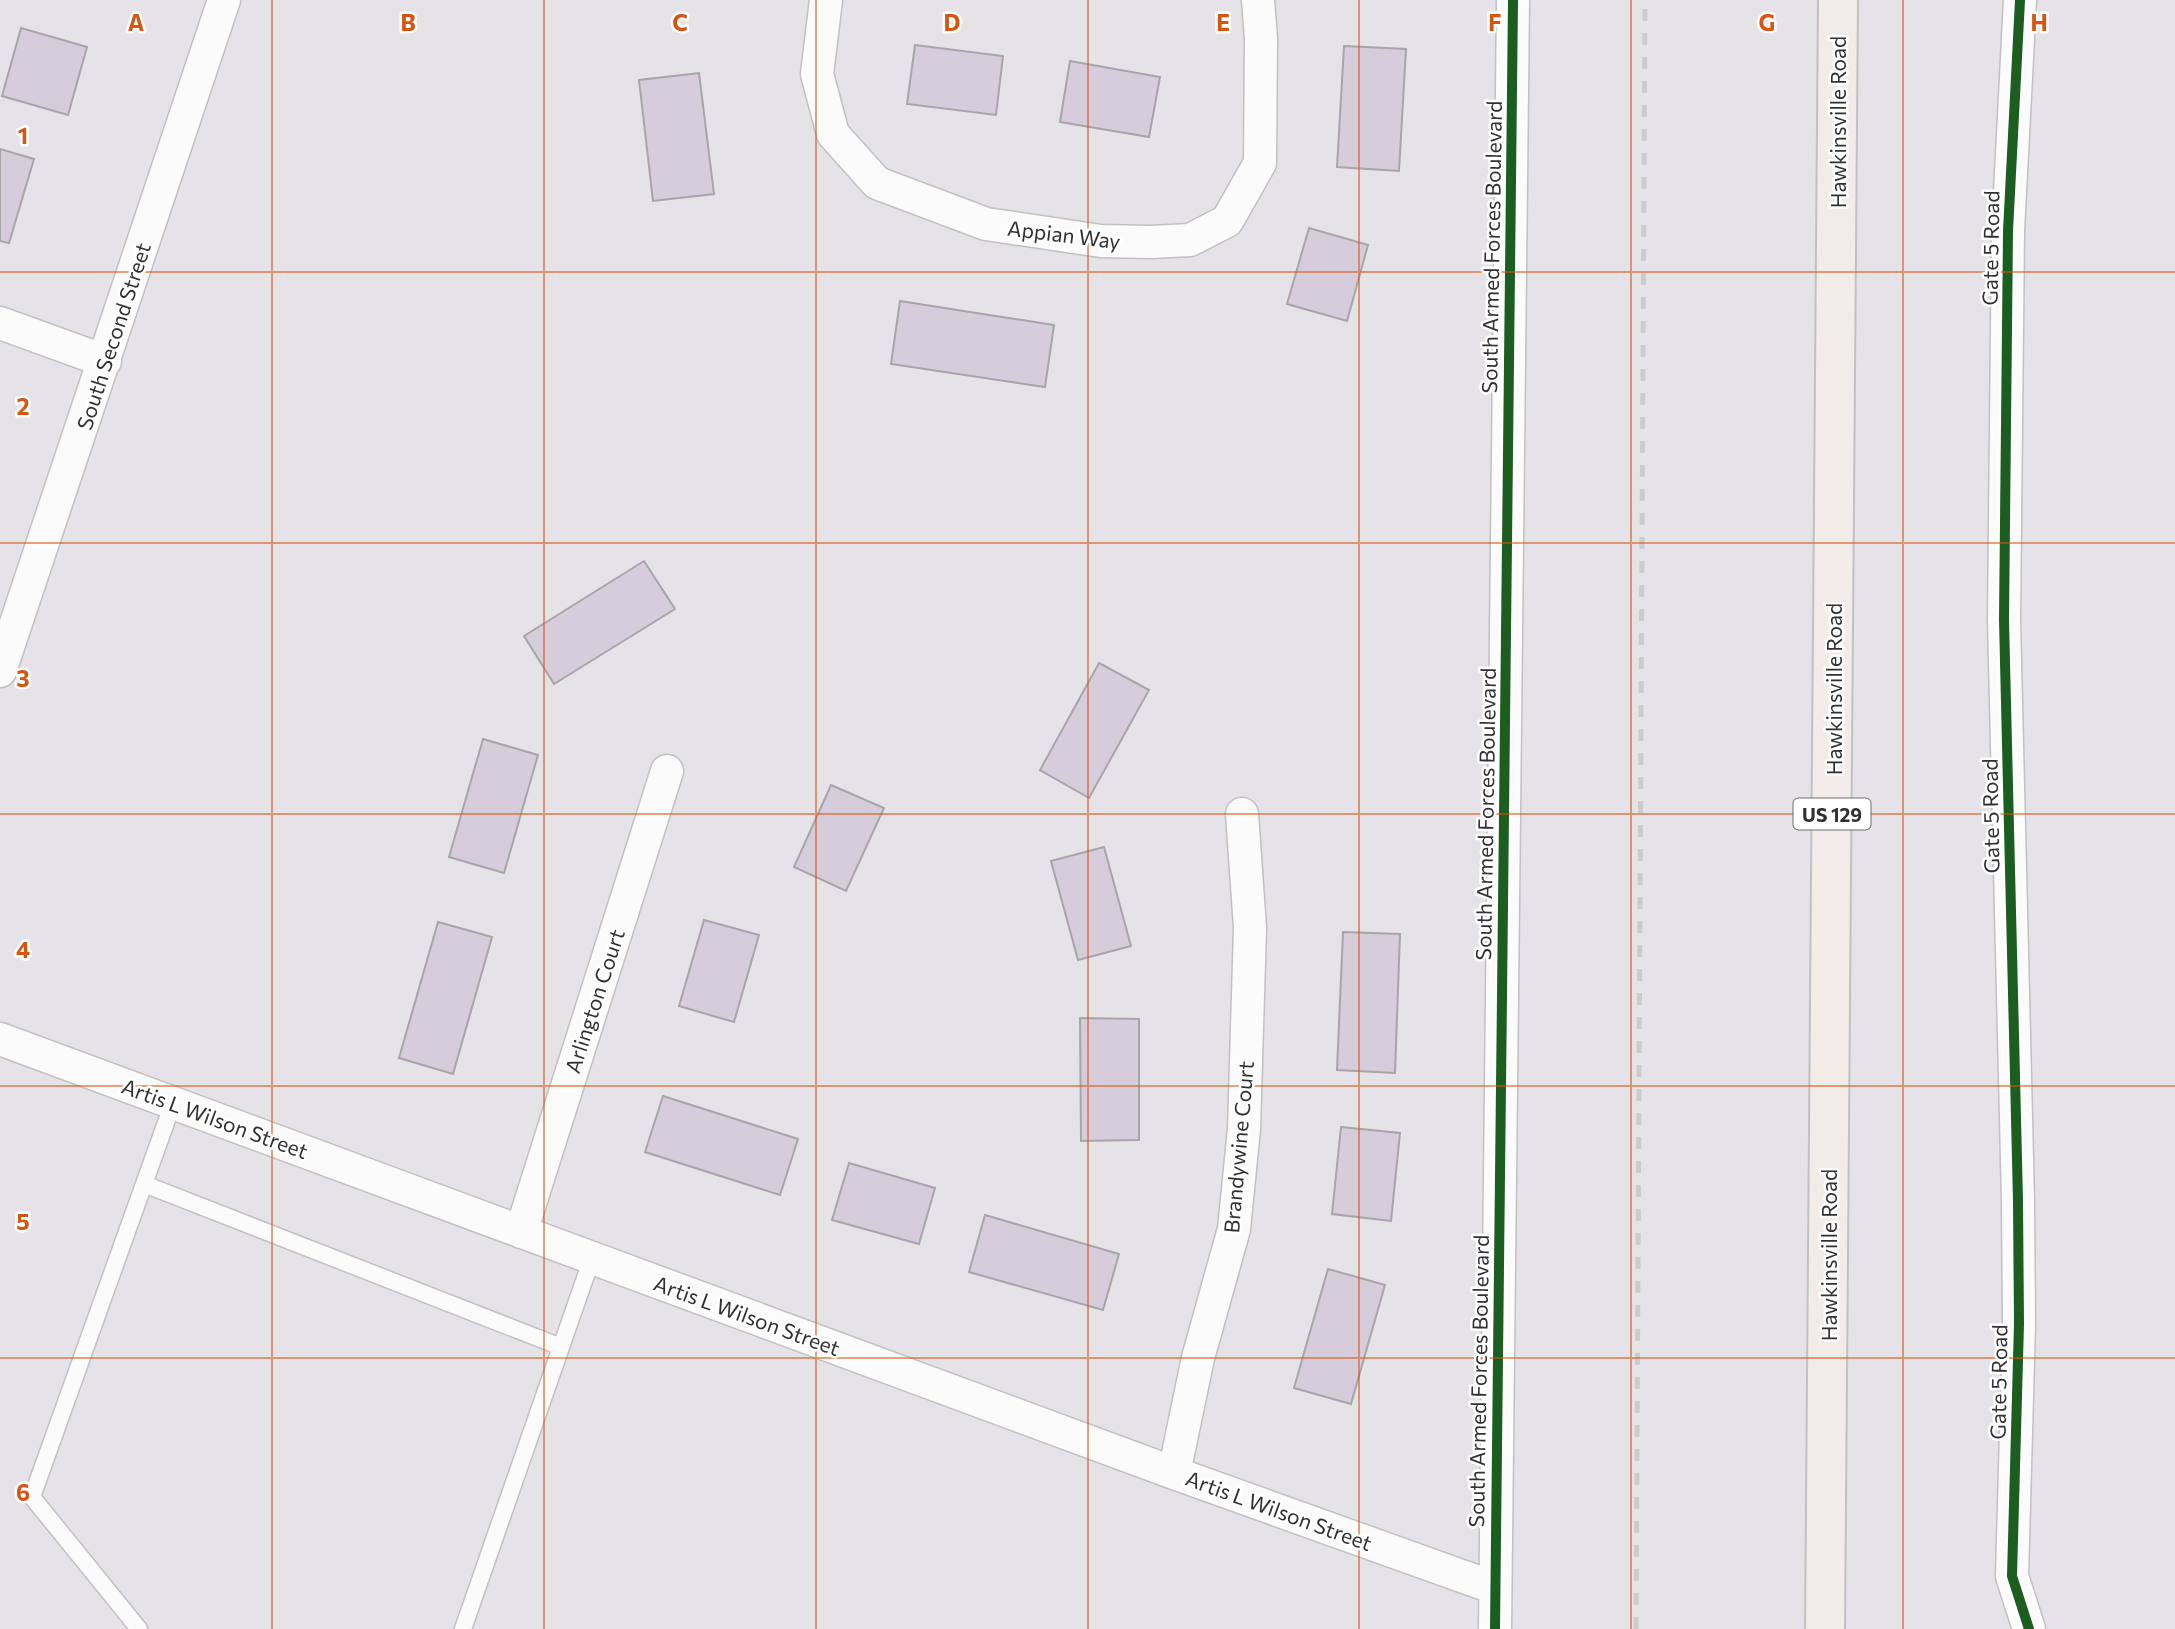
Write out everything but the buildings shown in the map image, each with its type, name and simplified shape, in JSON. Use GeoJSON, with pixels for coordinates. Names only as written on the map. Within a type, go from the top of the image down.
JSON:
{"type":"FeatureCollection","features":[{"type":"Feature","properties":{"kind":"main road","name":"Hawkinsville Road"},"geometry":{"type":"LineString","coordinates":[[1825,1629],[1838,0]]}},
{"type":"Feature","properties":{"kind":"street","name":"South Second Street"},"geometry":{"type":"LineString","coordinates":[[0,671],[225,0]]}},
{"type":"Feature","properties":{"kind":"street","name":"Appian Way"},"geometry":{"type":"LineString","coordinates":[[826,0],[817,74],[833,134],[877,183],[986,224],[1101,241],[1151,242],[1190,240],[1227,221],[1260,163],[1261,38],[1258,0]]}},
{"type":"Feature","properties":{"kind":"street","name":"South Armed Forces Boulevard"},"geometry":{"type":"LineString","coordinates":[[1495,1629],[1513,0]]}},
{"type":"Feature","properties":{"kind":"street","name":"Gate 5 Road"},"geometry":{"type":"LineString","coordinates":[[2020,0],[2008,231],[2004,620],[2018,1297],[2012,1576],[2029,1629]]}},
{"type":"Feature","properties":{"kind":"street"},"geometry":{"type":"LineString","coordinates":[[0,323],[106,360]]}},
{"type":"Feature","properties":{"kind":"street","name":"Arlington Court"},"geometry":{"type":"LineString","coordinates":[[522,1232],[667,771]]}},
{"type":"Feature","properties":{"kind":"street","name":"Brandywine Court"},"geometry":{"type":"LineString","coordinates":[[1174,1473],[1198,1358],[1234,1229],[1237,1204],[1244,1129],[1250,928],[1242,814]]}},
{"type":"Feature","properties":{"kind":"street","name":"Artis L Wilson Street"},"geometry":{"type":"LineString","coordinates":[[0,1039],[1174,1473],[1495,1588]]}},
{"type":"Feature","properties":{"kind":"lane"},"geometry":{"type":"LineString","coordinates":[[139,1629],[33,1497],[173,1102]]}},
{"type":"Feature","properties":{"kind":"lane"},"geometry":{"type":"LineString","coordinates":[[144,1184],[561,1347]]}},
{"type":"Feature","properties":{"kind":"lane"},"geometry":{"type":"LineString","coordinates":[[463,1629],[592,1258]]}},
{"type":"Feature","properties":{"kind":"railway"},"geometry":{"type":"LineString","coordinates":[[1636,1629],[1645,0]]}},
{"type":"Feature","properties":{"kind":"cycle path"},"geometry":{"type":"LineString","coordinates":[[1495,1629],[1513,0]]}},
{"type":"Feature","properties":{"kind":"cycle path"},"geometry":{"type":"LineString","coordinates":[[2020,0],[2008,231],[2004,620],[2018,1201],[2019,1324],[2012,1576],[2029,1629]]}}]}
